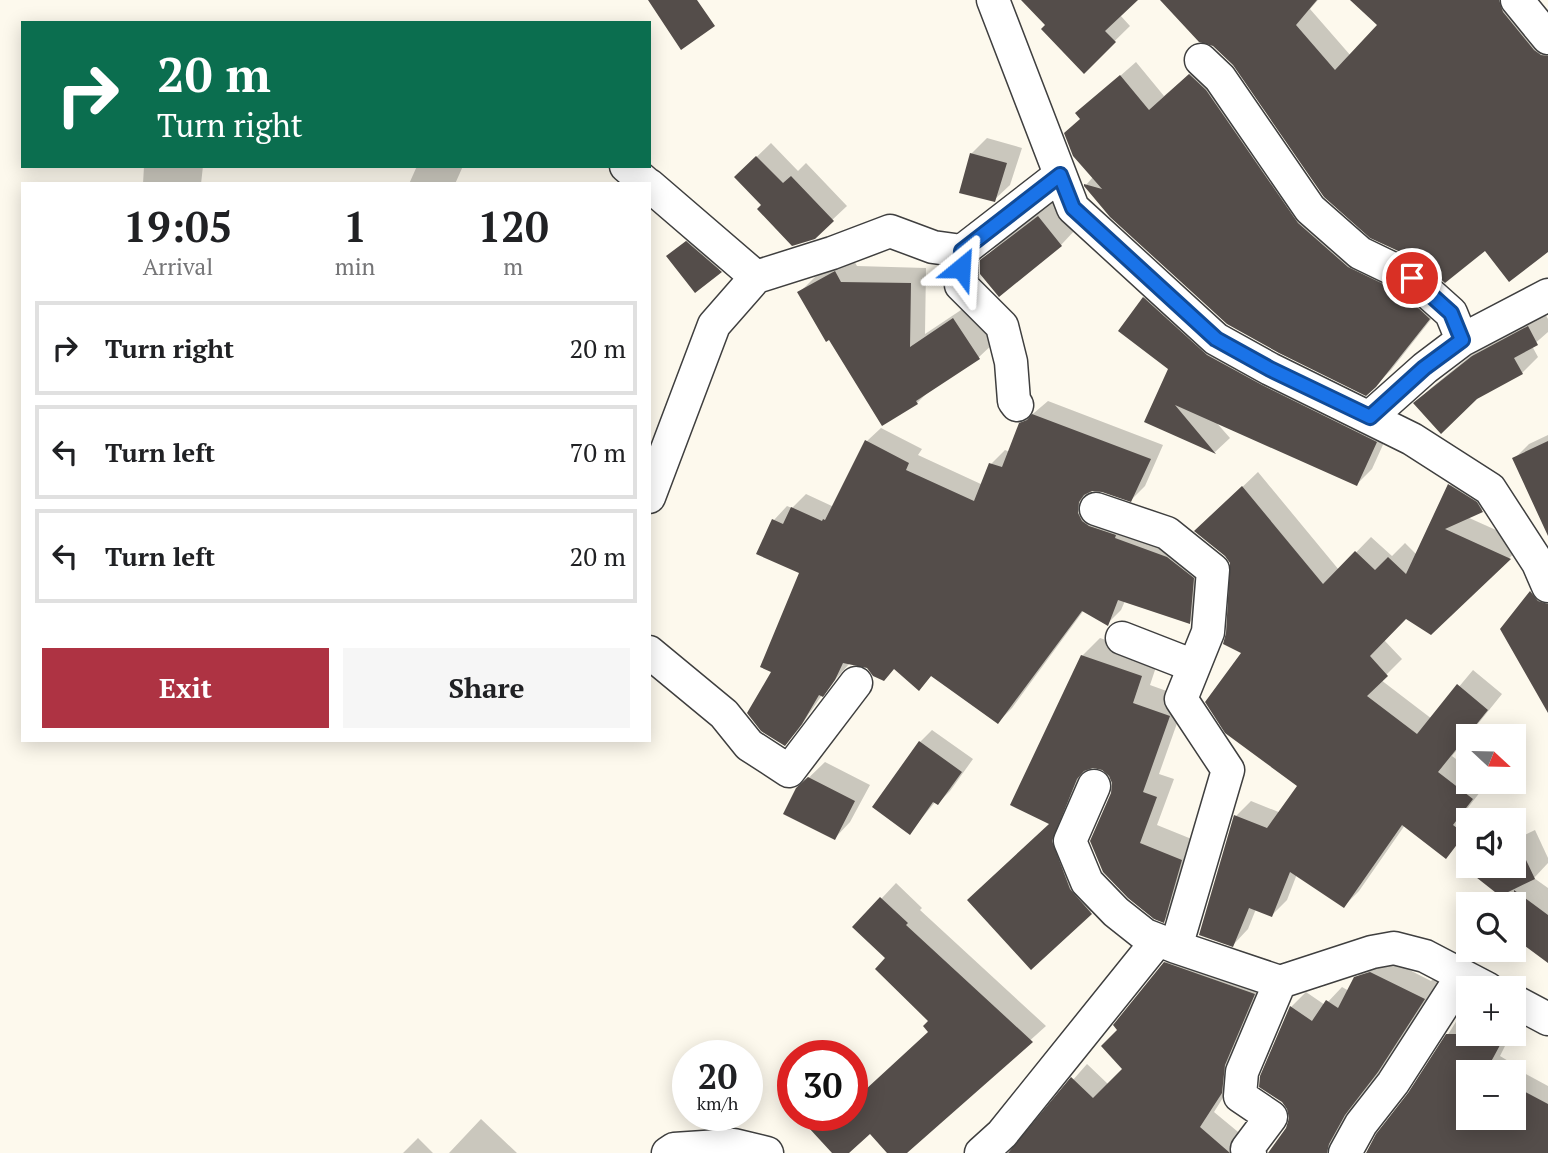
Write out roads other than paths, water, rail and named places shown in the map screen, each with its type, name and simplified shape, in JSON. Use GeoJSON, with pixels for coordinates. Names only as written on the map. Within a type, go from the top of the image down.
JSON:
{"type":"FeatureCollection","features":[{"type":"Feature","properties":{"kind":"street"},"geometry":{"type":"LineString","coordinates":[[993,0],[1073,208],[1216,339],[1270,369],[1412,439],[1490,489],[1538,564],[1548,586]]}},
{"type":"Feature","properties":{"kind":"street"},"geometry":{"type":"LineString","coordinates":[[1517,0],[1548,38]]}},
{"type":"Feature","properties":{"kind":"street"},"geometry":{"type":"LineString","coordinates":[[1201,60],[1220,78],[1310,209],[1360,253],[1412,278],[1451,313],[1462,340]]}},
{"type":"Feature","properties":{"kind":"street"},"geometry":{"type":"LineString","coordinates":[[628,168],[645,182]]}},
{"type":"Feature","properties":{"kind":"street"},"geometry":{"type":"LineString","coordinates":[[651,492],[714,325],[756,277],[890,231],[933,247],[962,251],[1060,175]]}},
{"type":"Feature","properties":{"kind":"street"},"geometry":{"type":"LineString","coordinates":[[651,188],[756,277]]}},
{"type":"Feature","properties":{"kind":"street"},"geometry":{"type":"LineString","coordinates":[[962,251],[961,285],[1002,327],[1011,362],[1014,401],[1017,405]]}},
{"type":"Feature","properties":{"kind":"street"},"geometry":{"type":"LineString","coordinates":[[1370,417],[1424,368],[1462,340],[1548,295]]}},
{"type":"Feature","properties":{"kind":"street"},"geometry":{"type":"LineString","coordinates":[[981,1153],[1002,1134],[1167,943],[1228,770],[1181,699],[1208,632],[1213,570],[1167,533],[1096,509]]}},
{"type":"Feature","properties":{"kind":"street"},"geometry":{"type":"LineString","coordinates":[[1122,638],[1194,666]]}},
{"type":"Feature","properties":{"kind":"street"},"geometry":{"type":"LineString","coordinates":[[651,654],[724,714],[749,745],[789,771],[856,683]]}},
{"type":"Feature","properties":{"kind":"street"},"geometry":{"type":"LineString","coordinates":[[1094,786],[1070,841],[1087,882],[1116,912],[1145,935],[1280,982],[1372,952],[1394,948],[1425,956],[1463,976]]}},
{"type":"Feature","properties":{"kind":"street"},"geometry":{"type":"LineString","coordinates":[[1250,1153],[1247,1149],[1271,1117],[1240,1096],[1242,1072],[1280,982]]}},
{"type":"Feature","properties":{"kind":"street"},"geometry":{"type":"LineString","coordinates":[[1345,1153],[1361,1124],[1456,1005]]}},
{"type":"Feature","properties":{"kind":"street"},"geometry":{"type":"LineString","coordinates":[[1526,1007],[1548,1019]]}},
{"type":"Feature","properties":{"kind":"street"},"geometry":{"type":"LineString","coordinates":[[668,1153],[674,1149],[734,1145],[767,1153]]}}]}
